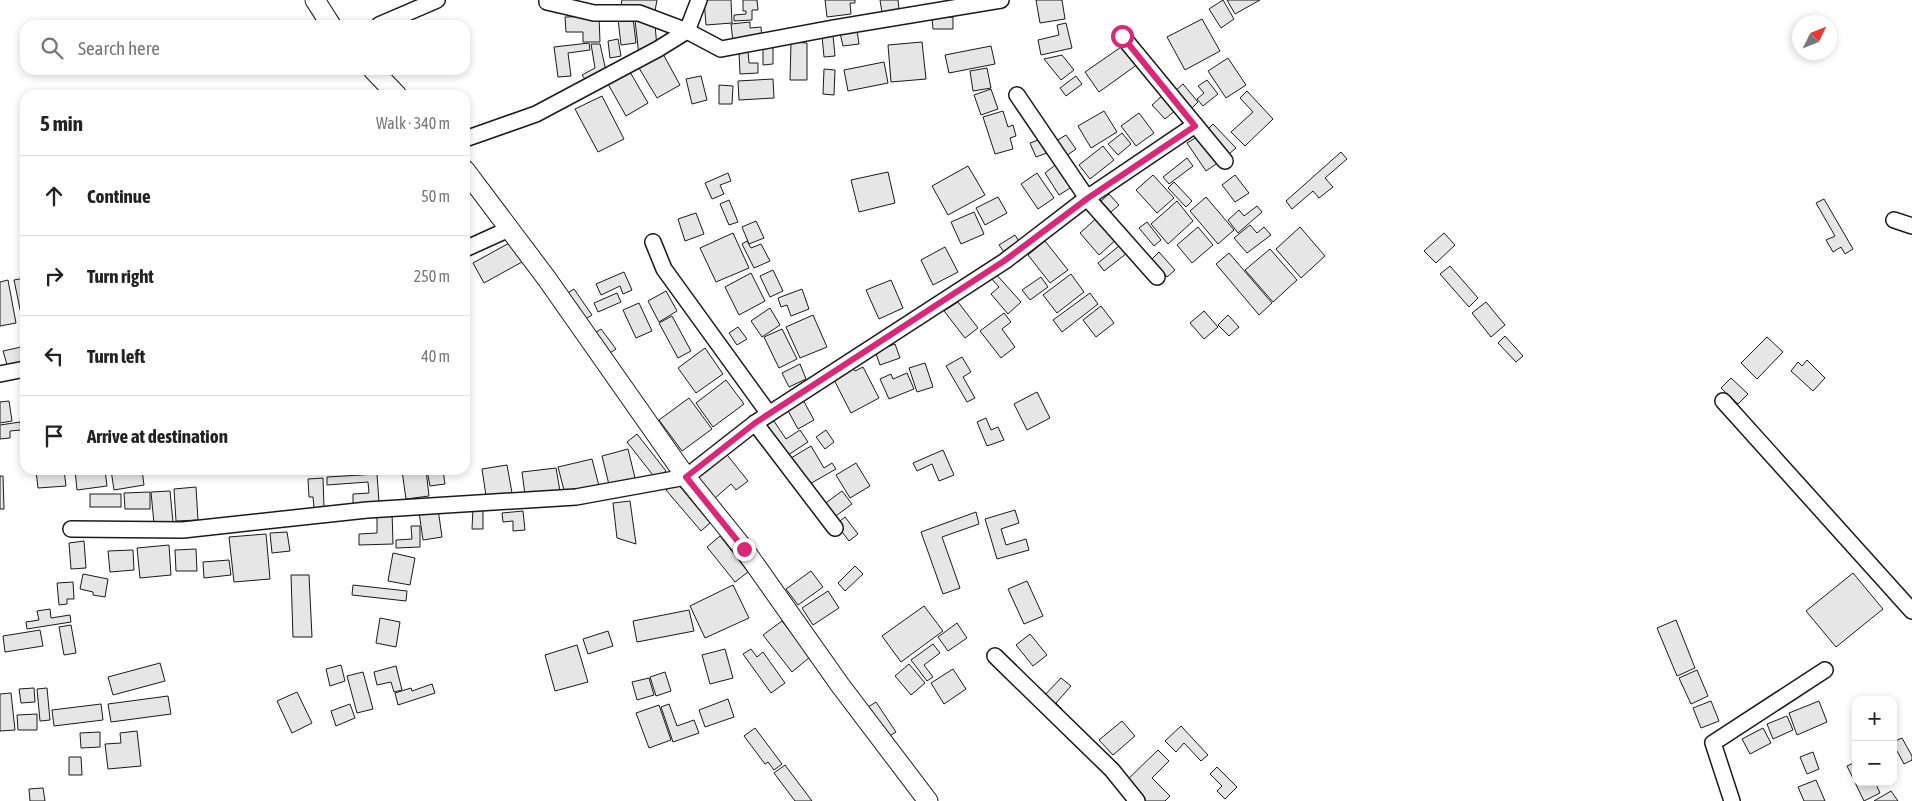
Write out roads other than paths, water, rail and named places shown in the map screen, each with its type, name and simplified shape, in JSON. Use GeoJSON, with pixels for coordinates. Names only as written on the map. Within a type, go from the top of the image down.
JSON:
{"type":"FeatureCollection","features":[{"type":"Feature","properties":{"kind":"street"},"geometry":{"type":"LineString","coordinates":[[315,0],[328,20]]}},
{"type":"Feature","properties":{"kind":"street"},"geometry":{"type":"LineString","coordinates":[[391,20],[437,0]]}},
{"type":"Feature","properties":{"kind":"street"},"geometry":{"type":"LineString","coordinates":[[547,0],[547,2],[594,13],[639,13],[687,31],[721,49],[926,6],[1001,0]]}},
{"type":"Feature","properties":{"kind":"street"},"geometry":{"type":"LineString","coordinates":[[470,137],[536,114],[635,63],[687,31],[698,0]]}},
{"type":"Feature","properties":{"kind":"street"},"geometry":{"type":"LineString","coordinates":[[1122,36],[1225,161]]}},
{"type":"Feature","properties":{"kind":"street"},"geometry":{"type":"LineString","coordinates":[[378,75],[392,90]]}},
{"type":"Feature","properties":{"kind":"street"},"geometry":{"type":"LineString","coordinates":[[1017,95],[1088,198],[1157,277]]}},
{"type":"Feature","properties":{"kind":"street"},"geometry":{"type":"LineString","coordinates":[[71,529],[183,530],[367,510],[576,497],[686,477],[755,423],[1004,261],[1088,198],[1195,126]]}},
{"type":"Feature","properties":{"kind":"street"},"geometry":{"type":"LineString","coordinates":[[470,177],[552,287],[686,477],[744,549],[840,685],[928,801]]}},
{"type":"Feature","properties":{"kind":"street"},"geometry":{"type":"LineString","coordinates":[[1894,220],[1912,226]]}},
{"type":"Feature","properties":{"kind":"street"},"geometry":{"type":"LineString","coordinates":[[470,246],[509,229]]}},
{"type":"Feature","properties":{"kind":"street"},"geometry":{"type":"LineString","coordinates":[[653,242],[664,269],[769,414]]}},
{"type":"Feature","properties":{"kind":"street"},"geometry":{"type":"LineString","coordinates":[[0,374],[20,370]]}},
{"type":"Feature","properties":{"kind":"street"},"geometry":{"type":"LineString","coordinates":[[1723,401],[1912,611]]}},
{"type":"Feature","properties":{"kind":"street"},"geometry":{"type":"LineString","coordinates":[[755,423],[836,528]]}},
{"type":"Feature","properties":{"kind":"street"},"geometry":{"type":"LineString","coordinates":[[995,656],[1112,770],[1136,801]]}},
{"type":"Feature","properties":{"kind":"street"},"geometry":{"type":"LineString","coordinates":[[1732,801],[1713,744],[1825,670]]}}]}
